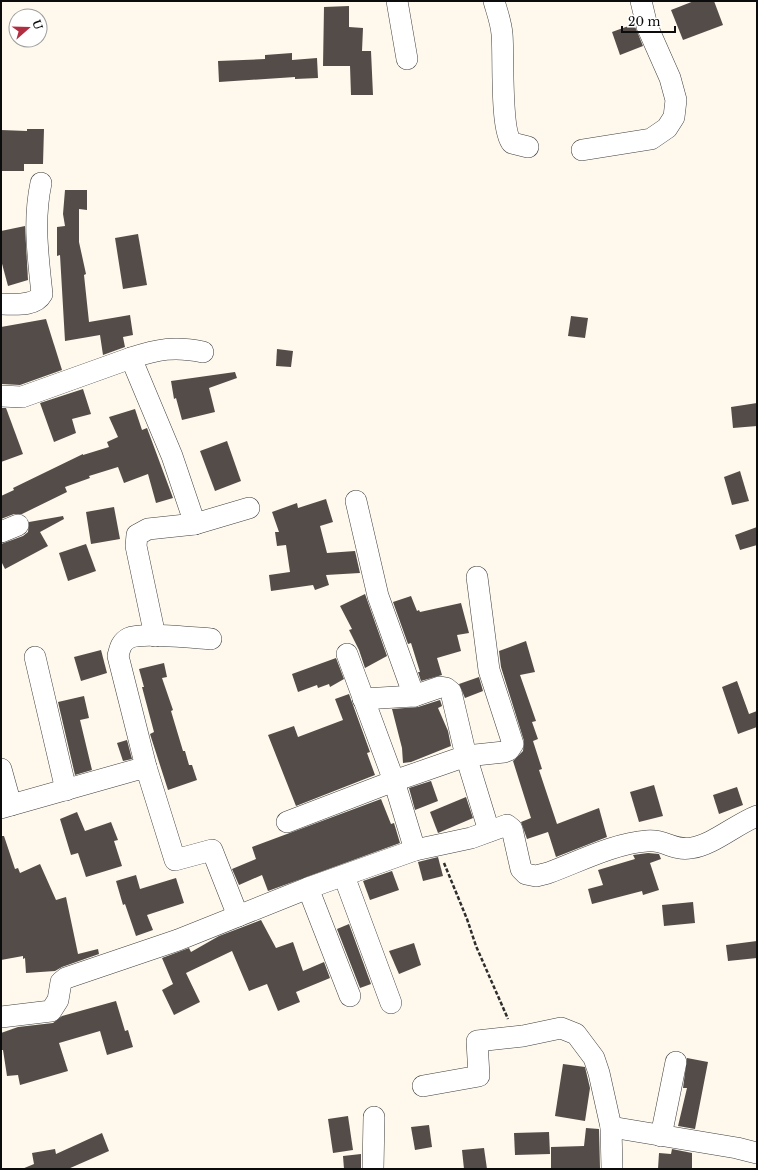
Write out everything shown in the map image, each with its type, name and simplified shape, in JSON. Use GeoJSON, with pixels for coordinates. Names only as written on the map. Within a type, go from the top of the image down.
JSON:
{"type":"FeatureCollection","features":[{"type":"Feature","properties":{"kind":"street"},"geometry":{"type":"LineString","coordinates":[[397,1],[407,60]]}},
{"type":"Feature","properties":{"kind":"street"},"geometry":{"type":"LineString","coordinates":[[494,1],[502,33],[505,108],[508,130],[512,143],[528,147]]}},
{"type":"Feature","properties":{"kind":"street"},"geometry":{"type":"LineString","coordinates":[[582,150],[651,139],[667,128],[674,117],[676,100],[670,78],[647,26],[641,1]]}},
{"type":"Feature","properties":{"kind":"street"},"geometry":{"type":"LineString","coordinates":[[1,304],[26,304],[36,300],[42,294],[36,236],[36,216],[41,183]]}},
{"type":"Feature","properties":{"kind":"street"},"geometry":{"type":"LineString","coordinates":[[1,396],[22,397],[156,350],[183,348],[203,352]]}},
{"type":"Feature","properties":{"kind":"street"},"geometry":{"type":"LineString","coordinates":[[131,358],[172,456],[195,524]]}},
{"type":"Feature","properties":{"kind":"street"},"geometry":{"type":"LineString","coordinates":[[356,501],[378,596],[414,696]]}},
{"type":"Feature","properties":{"kind":"street"},"geometry":{"type":"LineString","coordinates":[[155,636],[136,546],[137,535],[148,529],[195,524],[249,508]]}},
{"type":"Feature","properties":{"kind":"street"},"geometry":{"type":"LineString","coordinates":[[287,822],[394,781],[466,756],[504,752],[509,750],[512,744],[489,670],[477,577]]}},
{"type":"Feature","properties":{"kind":"street"},"geometry":{"type":"LineString","coordinates":[[211,639],[155,636],[131,637],[122,643],[118,656],[146,767],[175,860],[209,843],[238,916]]}},
{"type":"Feature","properties":{"kind":"street"},"geometry":{"type":"LineString","coordinates":[[347,654],[394,781],[415,850]]}},
{"type":"Feature","properties":{"kind":"street"},"geometry":{"type":"LineString","coordinates":[[35,657],[66,790]]}},
{"type":"Feature","properties":{"kind":"street"},"geometry":{"type":"LineString","coordinates":[[363,699],[414,696],[440,687],[446,688],[451,692],[466,756],[489,831]]}},
{"type":"Feature","properties":{"kind":"street"},"geometry":{"type":"LineString","coordinates":[[1,768],[6,807],[146,767]]}},
{"type":"Feature","properties":{"kind":"street"},"geometry":{"type":"LineString","coordinates":[[1,1017],[51,1011],[58,1000],[61,982],[66,978],[178,940],[308,888],[415,850],[471,838],[506,825],[510,826],[512,829],[521,869],[526,874],[536,876],[615,848],[646,840],[659,841],[676,849],[692,848],[757,816]]}},
{"type":"Feature","properties":{"kind":"street"},"geometry":{"type":"LineString","coordinates":[[344,876],[391,1003]]}},
{"type":"Feature","properties":{"kind":"street"},"geometry":{"type":"LineString","coordinates":[[308,888],[350,996]]}},
{"type":"Feature","properties":{"kind":"street"},"geometry":{"type":"LineString","coordinates":[[423,1086],[479,1076],[477,1041],[523,1036],[561,1028],[576,1034],[594,1058],[599,1072],[611,1127],[612,1169]]}},
{"type":"Feature","properties":{"kind":"street"},"geometry":{"type":"LineString","coordinates":[[661,1136],[676,1062]]}},
{"type":"Feature","properties":{"kind":"street"},"geometry":{"type":"LineString","coordinates":[[373,1169],[374,1117]]}},
{"type":"Feature","properties":{"kind":"street"},"geometry":{"type":"LineString","coordinates":[[611,1127],[737,1148],[757,1153]]}},
{"type":"Feature","properties":{"kind":"path"},"geometry":{"type":"LineString","coordinates":[[440,845],[446,869],[467,919],[476,946],[506,1016],[523,1036]]}},
{"type":"Feature","properties":{"kind":"building"},"geometry":{"type":"Polygon","coordinates":[[[694,1],[714,1],[723,25],[683,40],[671,10],[694,1]]]}},
{"type":"Feature","properties":{"kind":"building"},"geometry":{"type":"Polygon","coordinates":[[[349,6],[349,27],[363,28],[362,51],[371,51],[373,95],[351,95],[350,66],[323,66],[324,7],[349,6]]]}},
{"type":"Feature","properties":{"kind":"building"},"geometry":{"type":"Polygon","coordinates":[[[634,24],[643,46],[620,55],[612,32],[634,24]]]}},
{"type":"Feature","properties":{"kind":"building"},"geometry":{"type":"Polygon","coordinates":[[[292,53],[292,60],[317,58],[318,78],[295,79],[295,77],[219,82],[218,61],[265,59],[265,55],[292,53]]]}},
{"type":"Feature","properties":{"kind":"building"},"geometry":{"type":"Polygon","coordinates":[[[27,129],[44,129],[43,164],[24,164],[24,171],[1,171],[1,130],[27,131],[27,129]]]}},
{"type":"Feature","properties":{"kind":"building"},"geometry":{"type":"Polygon","coordinates":[[[65,190],[87,190],[87,210],[79,209],[79,242],[86,274],[84,275],[89,322],[130,315],[133,335],[123,337],[125,347],[103,355],[100,335],[65,341],[60,255],[57,256],[57,227],[65,226],[63,214],[65,190]]]}},
{"type":"Feature","properties":{"kind":"building"},"geometry":{"type":"Polygon","coordinates":[[[25,226],[28,280],[8,286],[1,260],[1,231],[25,226]]]}},
{"type":"Feature","properties":{"kind":"building"},"geometry":{"type":"Polygon","coordinates":[[[138,234],[147,285],[123,289],[115,238],[138,234]]]}},
{"type":"Feature","properties":{"kind":"building"},"geometry":{"type":"Polygon","coordinates":[[[571,316],[588,318],[585,338],[568,336],[571,316]]]}},
{"type":"Feature","properties":{"kind":"building"},"geometry":{"type":"Polygon","coordinates":[[[46,319],[62,370],[20,385],[1,384],[1,327],[46,319]]]}},
{"type":"Feature","properties":{"kind":"building"},"geometry":{"type":"Polygon","coordinates":[[[277,349],[293,351],[291,367],[276,366],[277,349]]]}},
{"type":"Feature","properties":{"kind":"building"},"geometry":{"type":"Polygon","coordinates":[[[235,372],[237,378],[209,388],[215,412],[182,420],[176,398],[174,399],[171,381],[235,372]]]}},
{"type":"Feature","properties":{"kind":"building"},"geometry":{"type":"Polygon","coordinates":[[[83,389],[91,414],[72,419],[76,433],[54,442],[40,403],[83,389]]]}},
{"type":"Feature","properties":{"kind":"building"},"geometry":{"type":"Polygon","coordinates":[[[757,403],[757,426],[733,428],[731,407],[757,403]]]}},
{"type":"Feature","properties":{"kind":"building"},"geometry":{"type":"Polygon","coordinates":[[[1,408],[6,408],[23,454],[1,462],[1,408]]]}},
{"type":"Feature","properties":{"kind":"building"},"geometry":{"type":"Polygon","coordinates":[[[135,409],[142,430],[147,428],[173,498],[156,503],[148,474],[124,483],[118,467],[89,476],[90,478],[65,487],[67,492],[22,514],[14,514],[1,519],[1,496],[14,490],[13,488],[83,454],[109,447],[107,442],[118,437],[109,417],[135,409]]]}},
{"type":"Feature","properties":{"kind":"building"},"geometry":{"type":"Polygon","coordinates":[[[227,441],[241,481],[215,491],[200,451],[227,441]]]}},
{"type":"Feature","properties":{"kind":"building"},"geometry":{"type":"Polygon","coordinates":[[[740,471],[749,501],[732,505],[724,477],[740,471]]]}},
{"type":"Feature","properties":{"kind":"building"},"geometry":{"type":"Polygon","coordinates":[[[326,499],[333,522],[320,526],[327,553],[355,551],[360,573],[326,575],[329,585],[315,590],[313,585],[271,591],[269,575],[290,572],[286,545],[277,546],[275,532],[279,532],[272,512],[297,503],[298,508],[326,499]]]}},
{"type":"Feature","properties":{"kind":"building"},"geometry":{"type":"Polygon","coordinates":[[[114,507],[120,539],[91,544],[86,512],[114,507]]]}},
{"type":"Feature","properties":{"kind":"building"},"geometry":{"type":"Polygon","coordinates":[[[63,516],[64,519],[40,532],[48,546],[5,569],[1,561],[1,544],[23,536],[28,532],[29,522],[63,516]]]}},
{"type":"Feature","properties":{"kind":"building"},"geometry":{"type":"Polygon","coordinates":[[[757,527],[757,545],[740,550],[735,535],[757,527]]]}},
{"type":"Feature","properties":{"kind":"building"},"geometry":{"type":"Polygon","coordinates":[[[86,544],[96,571],[68,581],[59,553],[86,544]]]}},
{"type":"Feature","properties":{"kind":"building"},"geometry":{"type":"Polygon","coordinates":[[[365,594],[387,656],[365,668],[359,650],[349,630],[352,629],[340,606],[365,594]]]}},
{"type":"Feature","properties":{"kind":"building"},"geometry":{"type":"Polygon","coordinates":[[[411,596],[417,611],[419,610],[420,612],[461,603],[469,633],[457,635],[461,651],[437,658],[442,675],[421,681],[418,672],[420,672],[411,643],[408,644],[393,602],[411,596]]]}},
{"type":"Feature","properties":{"kind":"building"},"geometry":{"type":"Polygon","coordinates":[[[526,641],[535,672],[520,675],[536,721],[532,722],[538,739],[533,741],[542,769],[539,770],[557,824],[599,808],[607,837],[556,857],[548,832],[527,839],[521,822],[531,818],[513,761],[523,751],[524,741],[501,667],[499,651],[526,641]]]}},
{"type":"Feature","properties":{"kind":"building"},"geometry":{"type":"Polygon","coordinates":[[[101,650],[107,673],[81,681],[74,657],[101,650]]]}},
{"type":"Feature","properties":{"kind":"building"},"geometry":{"type":"Polygon","coordinates":[[[336,658],[344,679],[330,687],[329,684],[318,688],[317,685],[298,692],[292,674],[336,658]]]}},
{"type":"Feature","properties":{"kind":"building"},"geometry":{"type":"Polygon","coordinates":[[[164,663],[167,677],[162,678],[173,710],[171,711],[183,751],[185,751],[189,765],[192,765],[197,780],[168,790],[150,734],[154,732],[142,687],[144,687],[139,669],[164,663]]]}},
{"type":"Feature","properties":{"kind":"building"},"geometry":{"type":"Polygon","coordinates":[[[479,677],[483,691],[465,698],[459,684],[479,677]]]}},
{"type":"Feature","properties":{"kind":"building"},"geometry":{"type":"Polygon","coordinates":[[[737,681],[749,714],[757,711],[757,727],[738,734],[722,687],[737,681]]]}},
{"type":"Feature","properties":{"kind":"building"},"geometry":{"type":"Polygon","coordinates":[[[349,694],[370,752],[367,753],[375,775],[296,806],[268,735],[294,726],[298,737],[343,720],[335,699],[349,694]]]}},
{"type":"Feature","properties":{"kind":"building"},"geometry":{"type":"Polygon","coordinates":[[[84,696],[89,718],[80,720],[92,770],[75,775],[58,702],[84,696]]]}},
{"type":"Feature","properties":{"kind":"building"},"geometry":{"type":"Polygon","coordinates":[[[440,700],[442,706],[438,708],[448,731],[451,746],[411,762],[403,763],[402,748],[392,709],[418,707],[440,700]]]}},
{"type":"Feature","properties":{"kind":"building"},"geometry":{"type":"Polygon","coordinates":[[[127,740],[132,759],[123,761],[117,743],[127,740]]]}},
{"type":"Feature","properties":{"kind":"building"},"geometry":{"type":"Polygon","coordinates":[[[431,781],[438,801],[415,810],[409,788],[431,781]]]}},
{"type":"Feature","properties":{"kind":"building"},"geometry":{"type":"Polygon","coordinates":[[[654,785],[663,816],[639,822],[630,792],[654,785]]]}},
{"type":"Feature","properties":{"kind":"building"},"geometry":{"type":"Polygon","coordinates":[[[737,787],[743,805],[719,814],[713,795],[737,787]]]}},
{"type":"Feature","properties":{"kind":"building"},"geometry":{"type":"Polygon","coordinates":[[[466,797],[473,818],[438,833],[430,812],[466,797]]]}},
{"type":"Feature","properties":{"kind":"building"},"geometry":{"type":"Polygon","coordinates":[[[381,799],[391,824],[394,823],[400,843],[268,891],[262,875],[239,885],[232,869],[256,859],[252,847],[381,799]]]}},
{"type":"Feature","properties":{"kind":"building"},"geometry":{"type":"Polygon","coordinates":[[[77,812],[85,831],[111,822],[118,840],[114,841],[122,866],[86,877],[78,853],[71,855],[60,819],[77,812]]]}},
{"type":"Feature","properties":{"kind":"building"},"geometry":{"type":"Polygon","coordinates":[[[1,836],[4,836],[15,869],[18,868],[20,873],[40,864],[56,900],[66,897],[78,954],[98,949],[99,954],[62,967],[55,971],[26,973],[25,958],[23,959],[23,956],[1,960],[1,836]]]}},
{"type":"Feature","properties":{"kind":"building"},"geometry":{"type":"Polygon","coordinates":[[[648,853],[659,854],[661,859],[650,863],[659,890],[643,895],[642,891],[592,904],[588,889],[603,885],[598,870],[635,859],[633,855],[648,853]]]}},
{"type":"Feature","properties":{"kind":"building"},"geometry":{"type":"Polygon","coordinates":[[[438,857],[443,876],[423,881],[418,862],[438,857]]]}},
{"type":"Feature","properties":{"kind":"building"},"geometry":{"type":"Polygon","coordinates":[[[392,871],[399,890],[370,900],[363,881],[392,871]]]}},
{"type":"Feature","properties":{"kind":"building"},"geometry":{"type":"Polygon","coordinates":[[[136,875],[140,889],[176,878],[184,903],[147,915],[153,930],[136,936],[125,904],[123,905],[116,881],[136,875]]]}},
{"type":"Feature","properties":{"kind":"building"},"geometry":{"type":"Polygon","coordinates":[[[693,902],[695,923],[664,926],[662,905],[693,902]]]}},
{"type":"Feature","properties":{"kind":"building"},"geometry":{"type":"Polygon","coordinates":[[[261,920],[276,948],[293,942],[303,971],[324,962],[330,978],[296,992],[300,1002],[278,1011],[267,984],[249,991],[232,951],[186,973],[200,1002],[174,1015],[162,990],[173,984],[162,958],[189,948],[191,952],[219,936],[261,920]]]}},
{"type":"Feature","properties":{"kind":"building"},"geometry":{"type":"Polygon","coordinates":[[[349,924],[371,984],[360,988],[337,929],[349,924]]]}},
{"type":"Feature","properties":{"kind":"building"},"geometry":{"type":"Polygon","coordinates":[[[757,941],[757,958],[728,961],[726,945],[757,941]]]}},
{"type":"Feature","properties":{"kind":"building"},"geometry":{"type":"Polygon","coordinates":[[[414,943],[421,965],[399,974],[389,951],[414,943]]]}},
{"type":"Feature","properties":{"kind":"building"},"geometry":{"type":"Polygon","coordinates":[[[116,1001],[125,1031],[128,1030],[133,1047],[107,1055],[100,1031],[59,1043],[68,1071],[20,1085],[18,1075],[7,1076],[3,1050],[1,1050],[1,1033],[18,1027],[53,1023],[62,1016],[116,1001]]]}},
{"type":"Feature","properties":{"kind":"building"},"geometry":{"type":"Polygon","coordinates":[[[687,1058],[708,1062],[695,1129],[678,1126],[687,1088],[683,1088],[687,1058]]]}},
{"type":"Feature","properties":{"kind":"building"},"geometry":{"type":"Polygon","coordinates":[[[563,1064],[585,1067],[590,1088],[585,1121],[555,1116],[563,1064]]]}},
{"type":"Feature","properties":{"kind":"building"},"geometry":{"type":"Polygon","coordinates":[[[348,1116],[353,1150],[333,1153],[328,1119],[348,1116]]]}},
{"type":"Feature","properties":{"kind":"building"},"geometry":{"type":"Polygon","coordinates":[[[429,1125],[432,1147],[415,1150],[411,1127],[429,1125]]]}},
{"type":"Feature","properties":{"kind":"building"},"geometry":{"type":"Polygon","coordinates":[[[586,1128],[599,1129],[600,1168],[551,1169],[551,1147],[584,1146],[586,1128]]]}},
{"type":"Feature","properties":{"kind":"building"},"geometry":{"type":"Polygon","coordinates":[[[549,1132],[550,1154],[515,1155],[514,1133],[549,1132]]]}},
{"type":"Feature","properties":{"kind":"building"},"geometry":{"type":"Polygon","coordinates":[[[102,1133],[109,1151],[68,1169],[22,1169],[34,1164],[32,1153],[55,1149],[56,1154],[102,1133]]]}},
{"type":"Feature","properties":{"kind":"building"},"geometry":{"type":"Polygon","coordinates":[[[484,1148],[487,1169],[464,1169],[462,1150],[484,1148]]]}},
{"type":"Feature","properties":{"kind":"building"},"geometry":{"type":"Polygon","coordinates":[[[672,1149],[692,1153],[692,1169],[658,1169],[659,1153],[671,1154],[672,1149]]]}},
{"type":"Feature","properties":{"kind":"building"},"geometry":{"type":"Polygon","coordinates":[[[361,1154],[361,1169],[344,1169],[343,1156],[361,1154]]]}}]}
